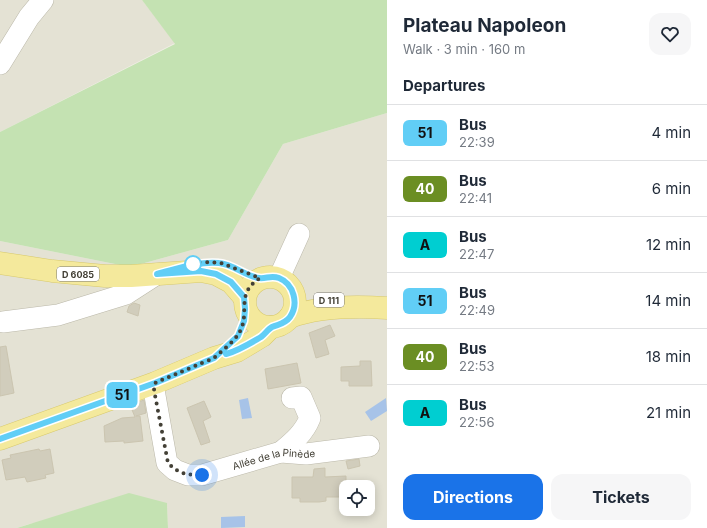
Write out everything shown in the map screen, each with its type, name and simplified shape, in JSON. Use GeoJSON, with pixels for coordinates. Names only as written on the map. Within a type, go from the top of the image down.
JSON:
{"type":"FeatureCollection","features":[{"type":"Feature","properties":{"kind":"main road","name":"D 6085"},"geometry":{"type":"LineString","coordinates":[[157,274],[204,262],[221,263],[276,282]]}},
{"type":"Feature","properties":{"kind":"main road","name":"D 6085"},"geometry":{"type":"LineString","coordinates":[[0,263],[52,271],[105,276],[201,271],[216,274],[231,282],[245,303]]}},
{"type":"Feature","properties":{"kind":"main road"},"geometry":{"type":"LineString","coordinates":[[214,358],[238,336],[244,321],[245,303],[247,290],[252,283],[276,282],[294,295],[295,303],[294,310],[290,317],[278,326],[264,327],[252,320],[248,315],[245,303]]}},
{"type":"Feature","properties":{"kind":"main road","name":"D 111"},"geometry":{"type":"LineString","coordinates":[[276,282],[316,297],[378,308]]}},
{"type":"Feature","properties":{"kind":"main road","name":"D 111"},"geometry":{"type":"LineString","coordinates":[[290,317],[314,310],[378,308]]}},
{"type":"Feature","properties":{"kind":"main road"},"geometry":{"type":"LineString","coordinates":[[3,437],[155,383],[214,358],[237,351],[262,336],[271,327]]}},
{"type":"Feature","properties":{"kind":"lane"},"geometry":{"type":"LineString","coordinates":[[0,64],[29,17],[43,0]]}},
{"type":"Feature","properties":{"kind":"lane"},"geometry":{"type":"LineString","coordinates":[[276,282],[299,234]]}},
{"type":"Feature","properties":{"kind":"lane"},"geometry":{"type":"LineString","coordinates":[[3,322],[58,314],[126,294],[157,274]]}},
{"type":"Feature","properties":{"kind":"lane","name":"Allée de la Pinède"},"geometry":{"type":"LineString","coordinates":[[155,383],[154,390],[168,463],[175,470],[188,475],[202,475],[281,452],[306,454],[370,446]]}},
{"type":"Feature","properties":{"kind":"lane"},"geometry":{"type":"LineString","coordinates":[[281,452],[306,428],[310,418],[301,397],[292,398]]}},
{"type":"Feature","properties":{"kind":"shaded area"},"geometry":{"type":"Polygon","coordinates":[[[0,0],[142,0],[175,43],[0,132],[0,0]]]}},
{"type":"Feature","properties":{"kind":"shaded area"},"geometry":{"type":"Polygon","coordinates":[[[387,113],[387,528],[168,528],[167,503],[29,524],[17,528],[0,528],[0,241],[130,267],[228,240],[283,144],[387,113]]]}},
{"type":"Feature","properties":{"kind":"green space"},"geometry":{"type":"Polygon","coordinates":[[[142,0],[387,0],[387,113],[283,144],[228,240],[130,267],[0,241],[0,132],[175,44],[142,0]]]}},
{"type":"Feature","properties":{"kind":"green space"},"geometry":{"type":"Polygon","coordinates":[[[129,493],[167,503],[168,528],[17,528],[129,493]]]}},
{"type":"Feature","properties":{"kind":"water"},"geometry":{"type":"Polygon","coordinates":[[[248,398],[252,418],[242,419],[239,400],[248,398]]]}},
{"type":"Feature","properties":{"kind":"water"},"geometry":{"type":"Polygon","coordinates":[[[386,398],[387,411],[371,421],[365,412],[386,398]]]}},
{"type":"Feature","properties":{"kind":"water"},"geometry":{"type":"Polygon","coordinates":[[[245,516],[245,527],[221,528],[221,517],[245,516]]]}},
{"type":"Feature","properties":{"kind":"building"},"geometry":{"type":"Polygon","coordinates":[[[134,303],[140,305],[138,316],[127,312],[129,306],[134,303]]]}},
{"type":"Feature","properties":{"kind":"building"},"geometry":{"type":"Polygon","coordinates":[[[330,325],[335,336],[325,340],[329,354],[316,358],[309,333],[330,325]]]}},
{"type":"Feature","properties":{"kind":"building"},"geometry":{"type":"Polygon","coordinates":[[[6,346],[14,393],[0,396],[0,347],[6,346]]]}},
{"type":"Feature","properties":{"kind":"building"},"geometry":{"type":"Polygon","coordinates":[[[360,361],[371,361],[372,386],[349,386],[349,381],[341,381],[341,367],[360,366],[360,361]]]}},
{"type":"Feature","properties":{"kind":"building"},"geometry":{"type":"Polygon","coordinates":[[[297,363],[301,383],[268,389],[265,369],[297,363]]]}},
{"type":"Feature","properties":{"kind":"building"},"geometry":{"type":"Polygon","coordinates":[[[144,400],[146,413],[136,416],[140,416],[143,441],[124,443],[124,441],[105,442],[104,426],[122,418],[135,417],[130,405],[144,400]]]}},
{"type":"Feature","properties":{"kind":"building"},"geometry":{"type":"Polygon","coordinates":[[[204,401],[211,417],[203,421],[210,442],[201,445],[187,408],[204,401]]]}},
{"type":"Feature","properties":{"kind":"building"},"geometry":{"type":"Polygon","coordinates":[[[39,449],[40,451],[50,449],[54,473],[45,475],[46,478],[27,482],[25,477],[6,480],[2,460],[11,458],[10,455],[39,449]]]}},
{"type":"Feature","properties":{"kind":"building"},"geometry":{"type":"Polygon","coordinates":[[[359,459],[360,466],[348,469],[346,461],[359,459]]]}},
{"type":"Feature","properties":{"kind":"building"},"geometry":{"type":"Polygon","coordinates":[[[325,468],[325,477],[346,476],[346,480],[339,480],[339,497],[326,497],[326,501],[319,502],[300,502],[300,498],[292,498],[292,477],[313,477],[314,469],[325,468]]]}},
{"type":"Feature","properties":{"kind":"bus line","name":"51"},"geometry":{"type":"LineString","coordinates":[[0,439],[155,383],[214,358],[238,336],[244,321],[244,297],[231,282],[216,274],[201,271],[157,274],[204,262],[221,263],[260,278],[279,278],[288,284],[294,295],[295,303],[294,310],[290,317],[278,326],[271,327],[262,336],[237,351],[226,354]]}},
{"type":"Feature","properties":{"kind":"route"},"geometry":{"type":"LineString","coordinates":[[193,264],[204,262],[221,263],[260,278],[252,283],[244,297],[244,321],[238,336],[214,358],[155,383],[154,390],[168,463],[175,470],[188,475],[202,475]]}}]}
